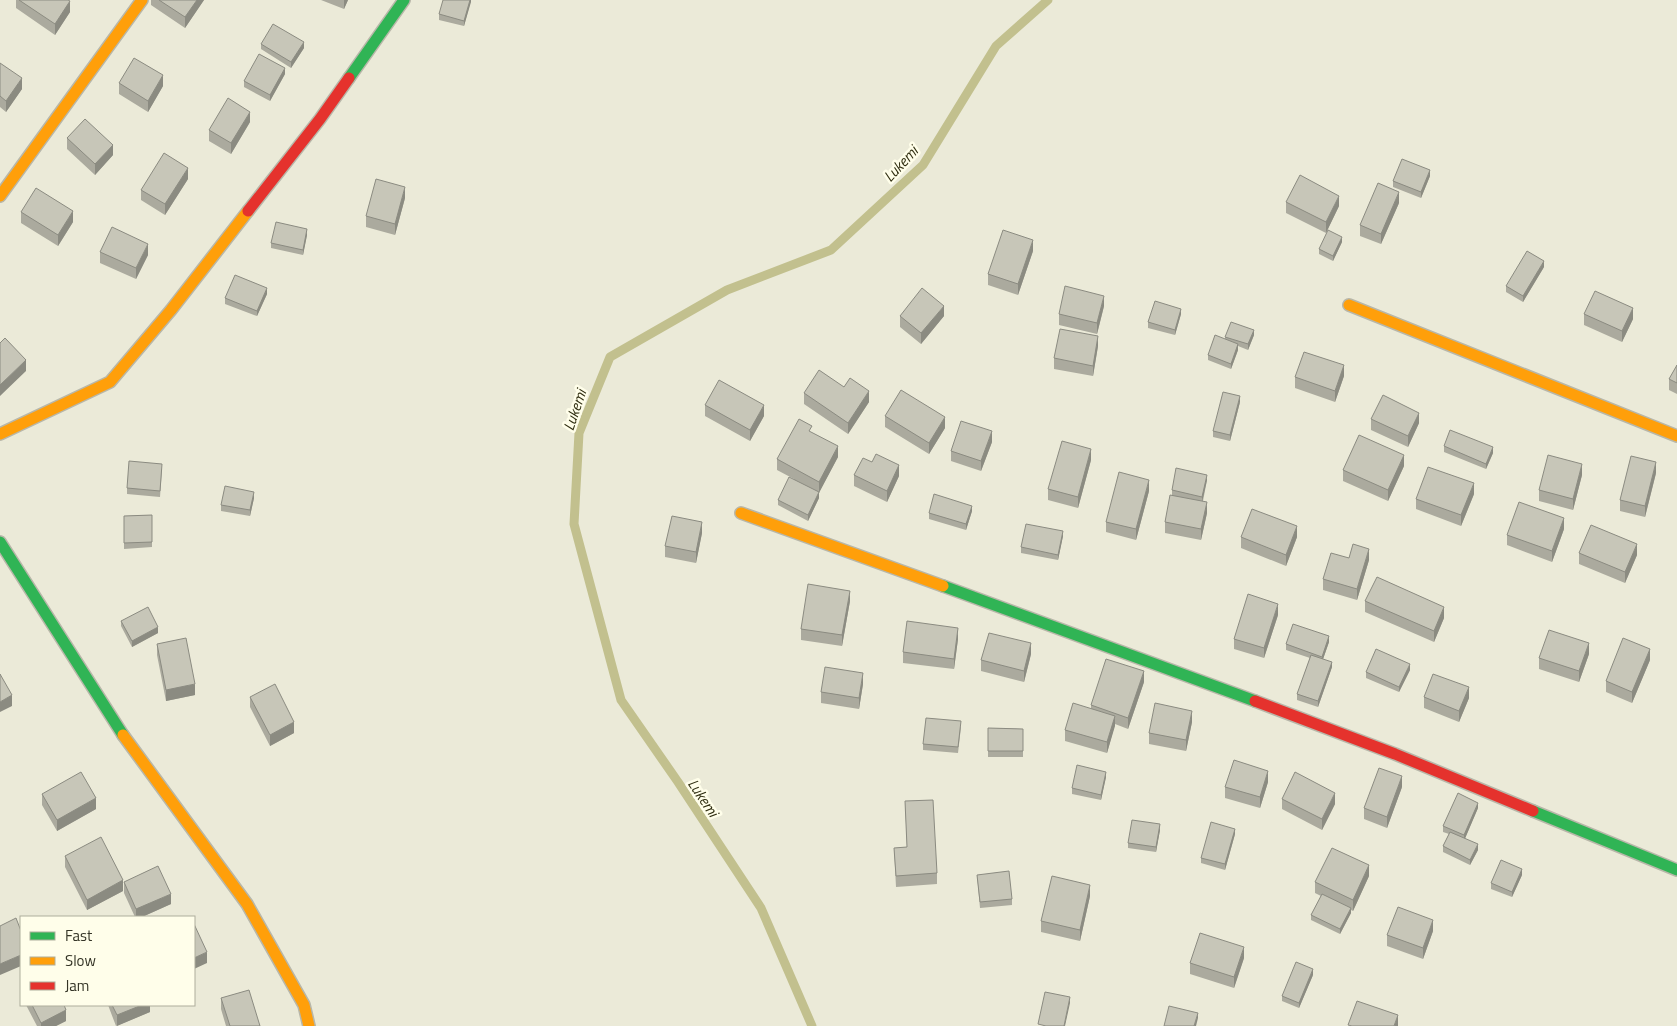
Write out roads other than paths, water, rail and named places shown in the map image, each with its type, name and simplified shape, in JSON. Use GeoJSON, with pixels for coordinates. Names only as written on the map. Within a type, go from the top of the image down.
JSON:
{"type":"FeatureCollection","features":[{"type":"Feature","properties":{"kind":"street"},"geometry":{"type":"LineString","coordinates":[[0,196],[142,0]]}},
{"type":"Feature","properties":{"kind":"street"},"geometry":{"type":"LineString","coordinates":[[0,434],[110,382],[171,310],[320,119],[404,0]]}},
{"type":"Feature","properties":{"kind":"street"},"geometry":{"type":"LineString","coordinates":[[1349,305],[1677,436]]}},
{"type":"Feature","properties":{"kind":"street"},"geometry":{"type":"LineString","coordinates":[[742,513],[1046,623],[1395,754],[1677,870]]}},
{"type":"Feature","properties":{"kind":"street"},"geometry":{"type":"LineString","coordinates":[[0,542],[117,727],[247,904],[304,1006],[309,1026]]}},
{"type":"Feature","properties":{"kind":"waterway","name":"Lukemi"},"geometry":{"type":"LineString","coordinates":[[812,1026],[761,908],[621,700],[574,524],[579,433],[610,357],[727,290],[831,250],[923,165],[996,46],[1048,0]]}}]}
